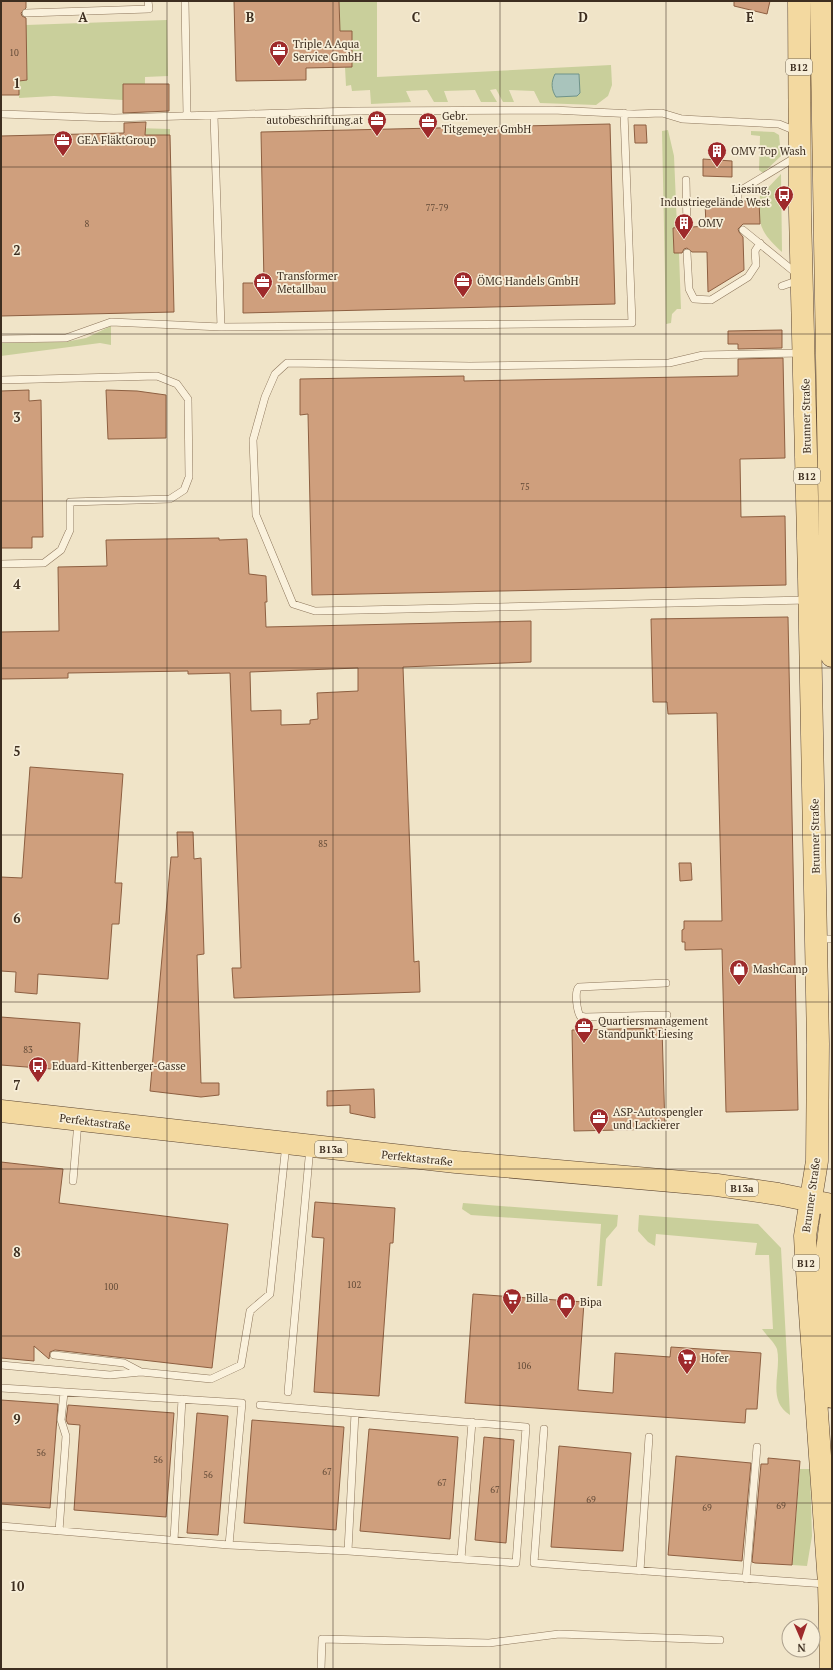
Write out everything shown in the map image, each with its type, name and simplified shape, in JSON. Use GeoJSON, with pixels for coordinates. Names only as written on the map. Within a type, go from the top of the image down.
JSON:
{"type":"FeatureCollection","features":[{"type":"Feature","properties":{"kind":"main road","name":"Brunner Straße"},"geometry":{"type":"LineString","coordinates":[[799,1],[799,155],[803,279],[816,355]]}},
{"type":"Feature","properties":{"kind":"main road","name":"Brunner Straße"},"geometry":{"type":"LineString","coordinates":[[821,1],[816,355],[824,939],[818,1161],[805,1236],[830,1584],[831,1656]]}},
{"type":"Feature","properties":{"kind":"main road","name":"Brunner Straße"},"geometry":{"type":"LineString","coordinates":[[820,597],[832,656]]}},
{"type":"Feature","properties":{"kind":"main road","name":"Perfektastraße"},"geometry":{"type":"LineString","coordinates":[[1,1111],[310,1147],[531,1170],[724,1186],[811,1200],[832,1205]]}},
{"type":"Feature","properties":{"kind":"main road","name":"Brunner Straße"},"geometry":{"type":"LineString","coordinates":[[832,1214],[828,1238],[827,1317],[832,1397]]}},
{"type":"Feature","properties":{"kind":"lane"},"geometry":{"type":"LineString","coordinates":[[26,13],[149,9],[148,1]]}},
{"type":"Feature","properties":{"kind":"lane"},"geometry":{"type":"LineString","coordinates":[[185,1],[187,116]]}},
{"type":"Feature","properties":{"kind":"lane"},"geometry":{"type":"LineString","coordinates":[[1,114],[114,118],[362,111],[552,110],[662,113],[682,120],[778,124],[799,132]]}},
{"type":"Feature","properties":{"kind":"lane"},"geometry":{"type":"LineString","coordinates":[[1,339],[66,338],[110,322],[221,327],[632,323],[624,113]]}},
{"type":"Feature","properties":{"kind":"lane"},"geometry":{"type":"LineString","coordinates":[[214,116],[221,327]]}},
{"type":"Feature","properties":{"kind":"lane"},"geometry":{"type":"LineString","coordinates":[[738,201],[738,192],[799,155]]}},
{"type":"Feature","properties":{"kind":"lane"},"geometry":{"type":"LineString","coordinates":[[686,180],[687,227]]}},
{"type":"Feature","properties":{"kind":"lane"},"geometry":{"type":"LineString","coordinates":[[743,230],[803,279]]}},
{"type":"Feature","properties":{"kind":"lane"},"geometry":{"type":"LineString","coordinates":[[687,252],[689,289],[694,300],[711,300],[748,277],[756,265],[755,251],[760,243]]}},
{"type":"Feature","properties":{"kind":"lane"},"geometry":{"type":"LineString","coordinates":[[782,286],[803,279]]}},
{"type":"Feature","properties":{"kind":"lane"},"geometry":{"type":"LineString","coordinates":[[816,355],[703,354],[669,363],[470,366],[287,363],[275,374],[264,397],[253,440],[256,515],[293,604],[315,611],[788,602],[820,597]]}},
{"type":"Feature","properties":{"kind":"lane"},"geometry":{"type":"LineString","coordinates":[[1,380],[157,376],[177,384],[188,399],[189,477],[184,490],[170,499],[70,502],[70,530],[61,550],[44,563],[1,564]]}},
{"type":"Feature","properties":{"kind":"lane"},"geometry":{"type":"LineString","coordinates":[[666,983],[579,987],[576,992],[578,1012],[580,1016],[667,1015]]}},
{"type":"Feature","properties":{"kind":"lane"},"geometry":{"type":"LineString","coordinates":[[72,1182],[78,1120]]}},
{"type":"Feature","properties":{"kind":"lane"},"geometry":{"type":"LineString","coordinates":[[1,1365],[110,1375],[141,1372],[212,1379],[241,1365],[250,1311],[270,1294],[286,1144]]}},
{"type":"Feature","properties":{"kind":"lane"},"geometry":{"type":"LineString","coordinates":[[288,1392],[310,1147]]}},
{"type":"Feature","properties":{"kind":"lane"},"geometry":{"type":"LineString","coordinates":[[54,1355],[124,1363],[141,1372]]}},
{"type":"Feature","properties":{"kind":"lane"},"geometry":{"type":"LineString","coordinates":[[1,1388],[242,1404],[229,1545]]}},
{"type":"Feature","properties":{"kind":"lane"},"geometry":{"type":"LineString","coordinates":[[59,1531],[66,1436],[61,1420],[64,1393]]}},
{"type":"Feature","properties":{"kind":"lane"},"geometry":{"type":"LineString","coordinates":[[174,1540],[182,1399]]}},
{"type":"Feature","properties":{"kind":"lane"},"geometry":{"type":"LineString","coordinates":[[1,1526],[229,1545],[348,1551],[516,1563],[526,1427],[260,1405]]}},
{"type":"Feature","properties":{"kind":"lane"},"geometry":{"type":"LineString","coordinates":[[348,1551],[356,1413]]}},
{"type":"Feature","properties":{"kind":"lane"},"geometry":{"type":"LineString","coordinates":[[461,1559],[472,1422]]}},
{"type":"Feature","properties":{"kind":"lane"},"geometry":{"type":"LineString","coordinates":[[544,1429],[534,1563],[830,1584]]}},
{"type":"Feature","properties":{"kind":"lane"},"geometry":{"type":"LineString","coordinates":[[640,1571],[649,1438]]}},
{"type":"Feature","properties":{"kind":"lane"},"geometry":{"type":"LineString","coordinates":[[746,1579],[757,1447]]}},
{"type":"Feature","properties":{"kind":"lane"},"geometry":{"type":"LineString","coordinates":[[321,1669],[322,1638],[489,1643],[559,1634],[720,1640]]}},
{"type":"Feature","properties":{"kind":"green space"},"geometry":{"type":"Polygon","coordinates":[[[339,1],[377,1],[377,77],[611,65],[612,85],[608,96],[596,105],[540,103],[534,91],[509,90],[514,102],[503,102],[496,89],[490,90],[497,102],[481,102],[475,90],[444,91],[448,102],[434,102],[427,90],[406,91],[411,102],[371,104],[370,90],[352,91],[351,85],[346,86],[345,67],[352,67],[352,32],[340,31],[339,1]]]}},
{"type":"Feature","properties":{"kind":"green space"},"geometry":{"type":"Polygon","coordinates":[[[167,20],[168,76],[145,77],[145,84],[123,84],[123,100],[54,96],[19,98],[19,81],[27,80],[26,25],[167,20]]]}},
{"type":"Feature","properties":{"kind":"green space"},"geometry":{"type":"Polygon","coordinates":[[[136,128],[170,129],[170,135],[145,135],[145,132],[136,128]]]}},
{"type":"Feature","properties":{"kind":"green space"},"geometry":{"type":"Polygon","coordinates":[[[668,130],[674,156],[677,227],[673,228],[674,253],[679,253],[681,309],[677,309],[672,314],[671,323],[666,324],[662,131],[668,130]]]}},
{"type":"Feature","properties":{"kind":"green space"},"geometry":{"type":"Polygon","coordinates":[[[751,131],[774,132],[779,135],[781,156],[763,173],[759,170],[760,136],[751,135],[751,131]]]}},
{"type":"Feature","properties":{"kind":"green space"},"geometry":{"type":"Polygon","coordinates":[[[781,174],[782,252],[765,234],[759,214],[760,196],[781,174]]]}},
{"type":"Feature","properties":{"kind":"green space"},"geometry":{"type":"Polygon","coordinates":[[[111,326],[111,345],[100,343],[1,356],[1,343],[65,342],[86,338],[111,326]]]}},
{"type":"Feature","properties":{"kind":"green space"},"geometry":{"type":"Polygon","coordinates":[[[463,1203],[618,1215],[617,1226],[606,1239],[602,1286],[597,1286],[601,1224],[471,1215],[462,1209],[463,1203]]]}},
{"type":"Feature","properties":{"kind":"green space"},"geometry":{"type":"Polygon","coordinates":[[[639,1215],[758,1224],[781,1248],[790,1415],[783,1409],[777,1394],[777,1349],[762,1329],[773,1329],[769,1255],[755,1255],[757,1243],[656,1234],[655,1246],[648,1242],[638,1231],[639,1215]]]}},
{"type":"Feature","properties":{"kind":"green space"},"geometry":{"type":"Polygon","coordinates":[[[800,1469],[810,1469],[812,1536],[807,1566],[792,1565],[800,1469]]]}},
{"type":"Feature","properties":{"kind":"water"},"geometry":{"type":"Polygon","coordinates":[[[555,74],[579,74],[580,93],[577,96],[556,97],[552,86],[555,74]]]}},
{"type":"Feature","properties":{"kind":"building"},"geometry":{"type":"Polygon","coordinates":[[[1,1],[26,1],[26,8],[21,13],[22,16],[26,18],[27,80],[19,81],[19,95],[1,95],[1,1]]]}},
{"type":"Feature","properties":{"kind":"building"},"geometry":{"type":"Polygon","coordinates":[[[234,1],[339,1],[340,31],[352,31],[352,67],[306,68],[306,80],[236,81],[234,1]]]}},
{"type":"Feature","properties":{"kind":"building"},"geometry":{"type":"Polygon","coordinates":[[[734,1],[770,1],[767,14],[734,6],[734,1]]]}},
{"type":"Feature","properties":{"kind":"building"},"geometry":{"type":"Polygon","coordinates":[[[123,84],[169,84],[169,111],[123,113],[123,84]]]}},
{"type":"Feature","properties":{"kind":"building"},"geometry":{"type":"Polygon","coordinates":[[[146,122],[145,135],[170,135],[174,312],[1,316],[1,136],[124,133],[124,123],[146,122]]]}},
{"type":"Feature","properties":{"kind":"building"},"geometry":{"type":"Polygon","coordinates":[[[610,124],[615,304],[243,313],[243,283],[264,283],[261,132],[610,124]]]}},
{"type":"Feature","properties":{"kind":"building"},"geometry":{"type":"Polygon","coordinates":[[[634,125],[646,125],[647,143],[635,143],[634,125]]]}},
{"type":"Feature","properties":{"kind":"building","name":"OMV Top Wash"},"geometry":{"type":"Polygon","coordinates":[[[703,159],[732,161],[732,177],[703,176],[703,159]]]}},
{"type":"Feature","properties":{"kind":"building"},"geometry":{"type":"Polygon","coordinates":[[[733,201],[735,205],[738,206],[743,201],[759,201],[760,224],[743,224],[738,229],[743,237],[744,270],[708,292],[707,252],[692,252],[687,248],[684,249],[682,253],[674,253],[673,228],[682,227],[684,231],[687,232],[692,227],[706,226],[705,202],[733,201]]]}},
{"type":"Feature","properties":{"kind":"building"},"geometry":{"type":"Polygon","coordinates":[[[782,330],[782,348],[738,349],[738,344],[728,344],[728,331],[782,330]]]}},
{"type":"Feature","properties":{"kind":"building"},"geometry":{"type":"Polygon","coordinates":[[[783,358],[785,458],[740,459],[741,517],[785,516],[786,585],[312,595],[308,414],[300,415],[300,379],[464,376],[464,381],[738,376],[738,359],[783,358]]]}},
{"type":"Feature","properties":{"kind":"building"},"geometry":{"type":"Polygon","coordinates":[[[29,390],[29,401],[41,400],[43,537],[32,537],[32,548],[1,548],[1,391],[29,390]]]}},
{"type":"Feature","properties":{"kind":"building"},"geometry":{"type":"Polygon","coordinates":[[[106,390],[137,391],[166,395],[166,438],[108,439],[106,390]]]}},
{"type":"Feature","properties":{"kind":"building"},"geometry":{"type":"Polygon","coordinates":[[[247,539],[249,574],[266,576],[266,627],[531,621],[531,662],[403,667],[414,962],[419,961],[420,992],[234,998],[232,968],[241,968],[230,673],[188,674],[188,671],[68,673],[68,678],[1,679],[1,632],[59,631],[58,567],[107,566],[106,540],[247,539]],[[358,668],[250,672],[251,711],[281,710],[281,725],[310,724],[310,720],[318,719],[317,693],[358,691],[358,668]]]}},
{"type":"Feature","properties":{"kind":"building"},"geometry":{"type":"Polygon","coordinates":[[[788,617],[798,1110],[726,1112],[722,949],[685,950],[685,942],[682,942],[684,921],[722,921],[717,713],[668,714],[667,702],[653,702],[651,619],[788,617]]]}},
{"type":"Feature","properties":{"kind":"building"},"geometry":{"type":"Polygon","coordinates":[[[30,767],[123,774],[115,883],[122,883],[119,924],[112,924],[108,979],[38,974],[37,994],[15,992],[16,972],[1,971],[1,877],[22,878],[30,767]]]}},
{"type":"Feature","properties":{"kind":"building"},"geometry":{"type":"Polygon","coordinates":[[[177,832],[193,832],[194,859],[201,858],[204,954],[197,955],[201,1083],[219,1083],[219,1095],[201,1097],[150,1091],[171,857],[178,857],[177,832]]]}},
{"type":"Feature","properties":{"kind":"building"},"geometry":{"type":"Polygon","coordinates":[[[679,863],[691,863],[692,880],[680,881],[679,863]]]}},
{"type":"Feature","properties":{"kind":"building"},"geometry":{"type":"Polygon","coordinates":[[[1,1017],[80,1023],[77,1071],[1,1065],[1,1017]]]}},
{"type":"Feature","properties":{"kind":"building"},"geometry":{"type":"Polygon","coordinates":[[[662,1028],[665,1129],[574,1131],[572,1030],[662,1028]]]}},
{"type":"Feature","properties":{"kind":"building"},"geometry":{"type":"Polygon","coordinates":[[[374,1089],[375,1118],[350,1113],[350,1105],[327,1106],[327,1091],[374,1089]]]}},
{"type":"Feature","properties":{"kind":"building"},"geometry":{"type":"Polygon","coordinates":[[[1,1162],[63,1169],[59,1203],[228,1224],[212,1368],[55,1350],[50,1352],[49,1359],[34,1346],[34,1361],[1,1358],[1,1162]]]}},
{"type":"Feature","properties":{"kind":"building"},"geometry":{"type":"Polygon","coordinates":[[[315,1202],[395,1208],[393,1243],[390,1243],[379,1396],[314,1392],[324,1238],[312,1237],[315,1202]]]}},
{"type":"Feature","properties":{"kind":"building"},"geometry":{"type":"Polygon","coordinates":[[[473,1294],[584,1302],[578,1390],[613,1393],[615,1353],[670,1357],[671,1347],[761,1353],[757,1409],[746,1409],[745,1423],[465,1403],[473,1294]]]}},
{"type":"Feature","properties":{"kind":"building"},"geometry":{"type":"Polygon","coordinates":[[[1,1400],[58,1404],[50,1508],[1,1504],[1,1400]]]}},
{"type":"Feature","properties":{"kind":"building"},"geometry":{"type":"Polygon","coordinates":[[[68,1405],[174,1413],[166,1517],[74,1510],[80,1425],[68,1424],[66,1420],[68,1405]]]}},
{"type":"Feature","properties":{"kind":"building"},"geometry":{"type":"Polygon","coordinates":[[[197,1413],[228,1416],[218,1535],[187,1533],[197,1413]]]}},
{"type":"Feature","properties":{"kind":"building"},"geometry":{"type":"Polygon","coordinates":[[[252,1420],[344,1427],[336,1530],[244,1523],[252,1420]]]}},
{"type":"Feature","properties":{"kind":"building"},"geometry":{"type":"Polygon","coordinates":[[[369,1429],[458,1437],[450,1539],[360,1531],[369,1429]]]}},
{"type":"Feature","properties":{"kind":"building"},"geometry":{"type":"Polygon","coordinates":[[[484,1437],[514,1440],[506,1543],[475,1540],[484,1437]]]}},
{"type":"Feature","properties":{"kind":"building"},"geometry":{"type":"Polygon","coordinates":[[[559,1446],[631,1453],[623,1551],[551,1547],[559,1446]]]}},
{"type":"Feature","properties":{"kind":"building"},"geometry":{"type":"Polygon","coordinates":[[[676,1456],[751,1463],[742,1561],[668,1555],[676,1456]]]}},
{"type":"Feature","properties":{"kind":"building"},"geometry":{"type":"Polygon","coordinates":[[[768,1458],[800,1461],[792,1565],[752,1562],[761,1464],[768,1464],[768,1458]]]}},
{"type":"Feature","properties":{"kind":"place","name":"Triple A Aqua Service GmbH"},"geometry":{"type":"Point","coordinates":[279,67]}},
{"type":"Feature","properties":{"kind":"place","name":"autobeschriftung.at"},"geometry":{"type":"Point","coordinates":[377,137]}},
{"type":"Feature","properties":{"kind":"place","name":"Gebr. Titgemeyer GmbH"},"geometry":{"type":"Point","coordinates":[428,139]}},
{"type":"Feature","properties":{"kind":"place","name":"GEA FläktGroup"},"geometry":{"type":"Point","coordinates":[63,157]}},
{"type":"Feature","properties":{"kind":"place","name":"OMV Top Wash"},"geometry":{"type":"Point","coordinates":[717,168]}},
{"type":"Feature","properties":{"kind":"place","name":"Liesing, Industriegelände West"},"geometry":{"type":"Point","coordinates":[784,212]}},
{"type":"Feature","properties":{"kind":"place","name":"OMV"},"geometry":{"type":"Point","coordinates":[684,240]}},
{"type":"Feature","properties":{"kind":"place","name":"ÖMG Handels GmbH"},"geometry":{"type":"Point","coordinates":[463,298]}},
{"type":"Feature","properties":{"kind":"place","name":"Transformer Metallbau"},"geometry":{"type":"Point","coordinates":[263,299]}},
{"type":"Feature","properties":{"kind":"place","name":"MashCamp"},"geometry":{"type":"Point","coordinates":[739,986]}},
{"type":"Feature","properties":{"kind":"place","name":"Quartiersmanagement Standpunkt Liesing"},"geometry":{"type":"Point","coordinates":[584,1044]}},
{"type":"Feature","properties":{"kind":"place","name":"Eduard-Kittenberger-Gasse"},"geometry":{"type":"Point","coordinates":[38,1083]}},
{"type":"Feature","properties":{"kind":"place","name":"ASP-Autospengler und Lackierer"},"geometry":{"type":"Point","coordinates":[599,1135]}},
{"type":"Feature","properties":{"kind":"place","name":"Billa"},"geometry":{"type":"Point","coordinates":[512,1315]}},
{"type":"Feature","properties":{"kind":"place","name":"Bipa"},"geometry":{"type":"Point","coordinates":[566,1319]}},
{"type":"Feature","properties":{"kind":"place","name":"Hofer"},"geometry":{"type":"Point","coordinates":[687,1375]}}]}
